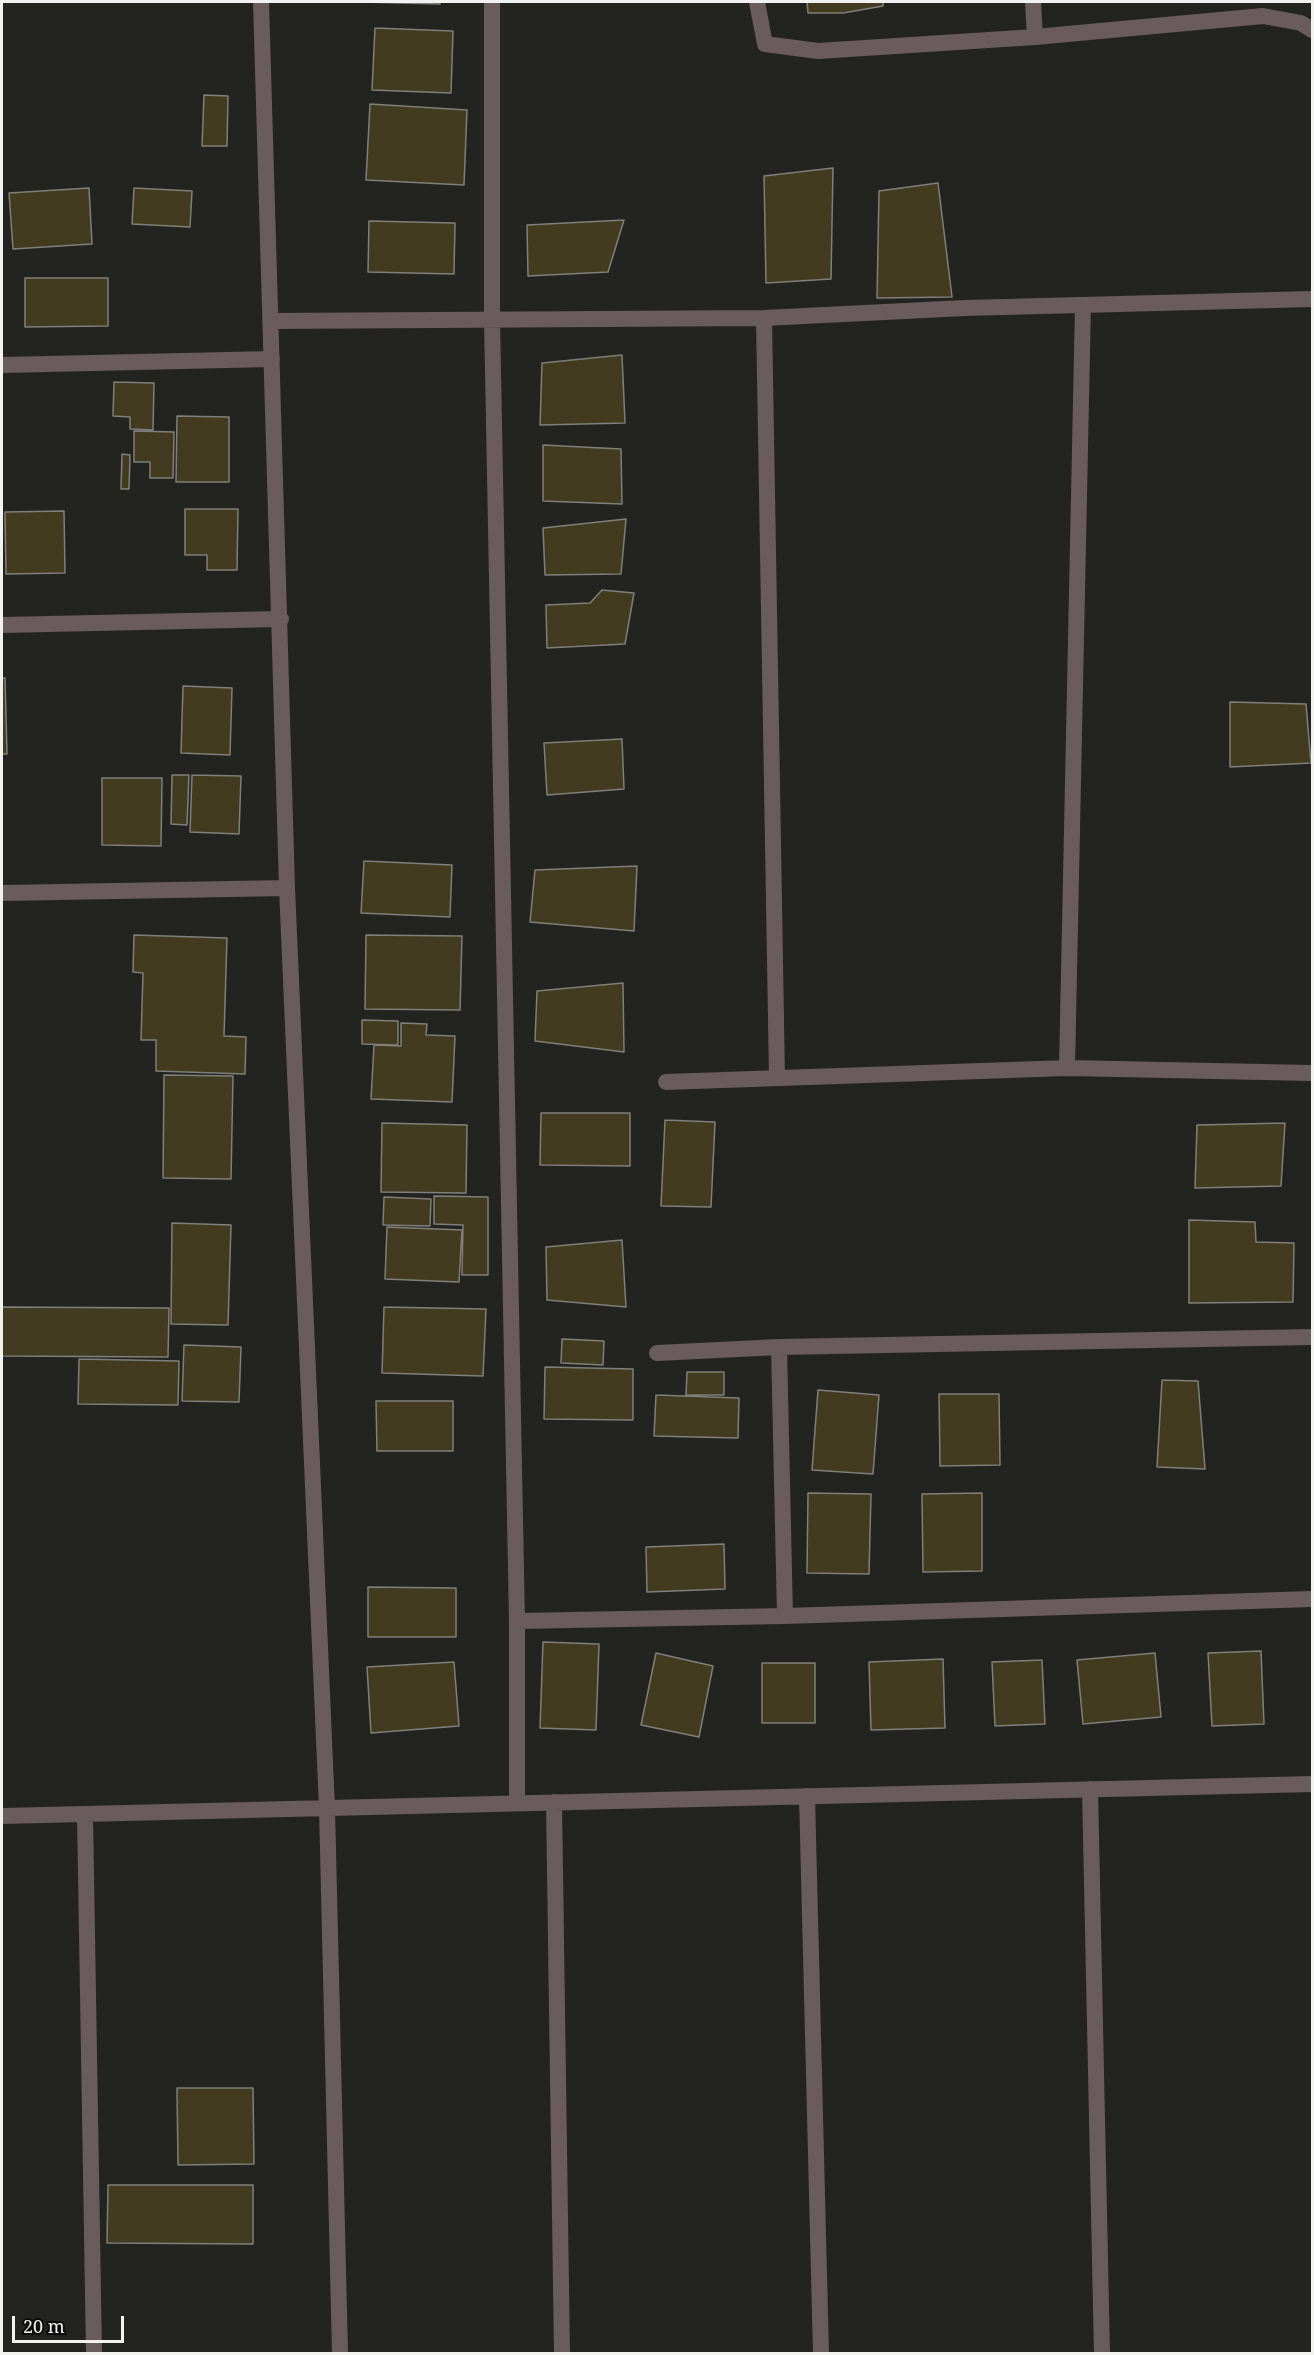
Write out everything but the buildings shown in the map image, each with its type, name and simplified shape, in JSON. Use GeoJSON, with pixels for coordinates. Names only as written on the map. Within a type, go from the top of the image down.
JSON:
{"type":"FeatureCollection","features":[{"type":"Feature","properties":{"kind":"street"},"geometry":{"type":"LineString","coordinates":[[261,2],[281,620],[287,888],[327,1808],[340,2354]]}},
{"type":"Feature","properties":{"kind":"street"},"geometry":{"type":"LineString","coordinates":[[492,2],[492,319],[517,1621],[517,1803]]}},
{"type":"Feature","properties":{"kind":"street"},"geometry":{"type":"LineString","coordinates":[[757,2],[765,44],[818,51],[1035,38],[1263,9],[1301,23],[1312,30]]}},
{"type":"Feature","properties":{"kind":"street"},"geometry":{"type":"LineString","coordinates":[[1032,2],[1035,38]]}},
{"type":"Feature","properties":{"kind":"street"},"geometry":{"type":"LineString","coordinates":[[272,321],[764,318],[965,308],[1312,299]]}},
{"type":"Feature","properties":{"kind":"street"},"geometry":{"type":"LineString","coordinates":[[1067,1068],[1083,305]]}},
{"type":"Feature","properties":{"kind":"street"},"geometry":{"type":"LineString","coordinates":[[764,318],[777,1078]]}},
{"type":"Feature","properties":{"kind":"street"},"geometry":{"type":"LineString","coordinates":[[2,365],[272,359]]}},
{"type":"Feature","properties":{"kind":"street"},"geometry":{"type":"LineString","coordinates":[[2,625],[281,620]]}},
{"type":"Feature","properties":{"kind":"street"},"geometry":{"type":"LineString","coordinates":[[2,893],[287,888]]}},
{"type":"Feature","properties":{"kind":"street"},"geometry":{"type":"LineString","coordinates":[[666,1082],[1067,1068],[1312,1073]]}},
{"type":"Feature","properties":{"kind":"street"},"geometry":{"type":"LineString","coordinates":[[657,1353],[779,1347],[1312,1337]]}},
{"type":"Feature","properties":{"kind":"street"},"geometry":{"type":"LineString","coordinates":[[779,1347],[785,1616]]}},
{"type":"Feature","properties":{"kind":"street"},"geometry":{"type":"LineString","coordinates":[[517,1621],[785,1616],[1312,1599]]}},
{"type":"Feature","properties":{"kind":"street"},"geometry":{"type":"LineString","coordinates":[[2,1816],[1312,1784]]}},
{"type":"Feature","properties":{"kind":"street"},"geometry":{"type":"LineString","coordinates":[[1090,1789],[1102,2354]]}},
{"type":"Feature","properties":{"kind":"street"},"geometry":{"type":"LineString","coordinates":[[807,1796],[821,2354]]}},
{"type":"Feature","properties":{"kind":"street"},"geometry":{"type":"LineString","coordinates":[[554,1802],[562,2354]]}},
{"type":"Feature","properties":{"kind":"street"},"geometry":{"type":"LineString","coordinates":[[85,1814],[94,2354]]}}]}
